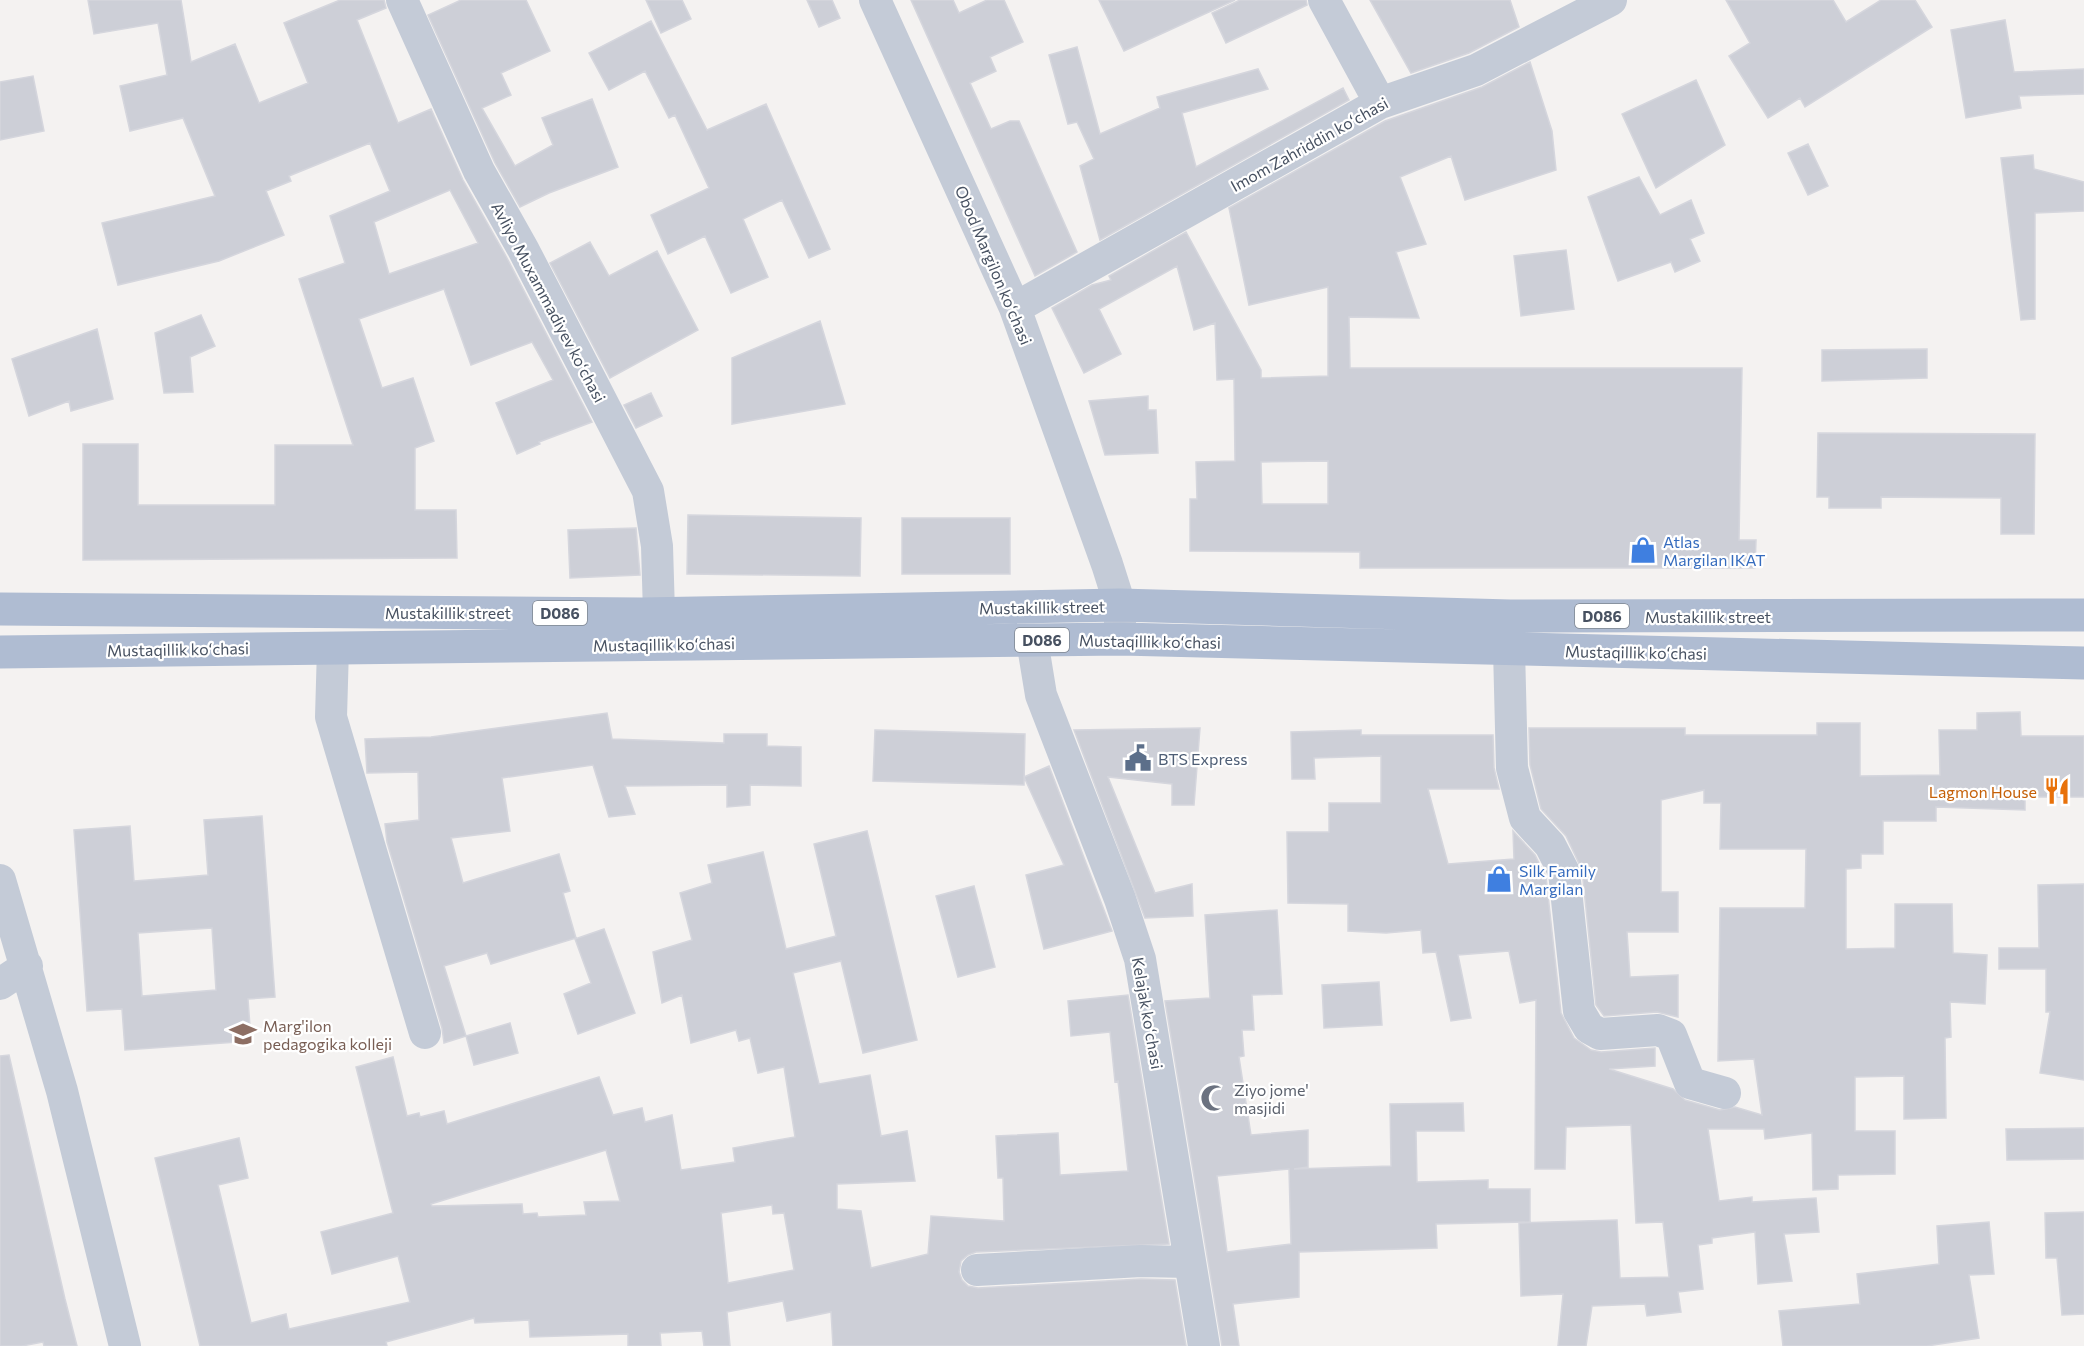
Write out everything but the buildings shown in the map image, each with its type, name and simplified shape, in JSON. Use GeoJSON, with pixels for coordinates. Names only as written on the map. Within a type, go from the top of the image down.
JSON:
{"type":"FeatureCollection","features":[{"type":"Feature","properties":{"kind":"main road","name":"Mustakillik street"},"geometry":{"type":"LineString","coordinates":[[0,609],[659,613],[1120,605],[1510,616],[2084,615]]}},
{"type":"Feature","properties":{"kind":"main road","name":"Mustaqillik koʻchasi"},"geometry":{"type":"LineString","coordinates":[[0,651],[1121,639],[2084,663]]}},
{"type":"Feature","properties":{"kind":"street","name":"Avliyo Muxammadiyev koʻchasi"},"geometry":{"type":"LineString","coordinates":[[402,0],[479,171],[523,249],[648,491],[657,546],[659,613]]}},
{"type":"Feature","properties":{"kind":"street","name":"Obod Margilon koʻchasi"},"geometry":{"type":"LineString","coordinates":[[875,0],[1016,308],[1120,605],[1121,639]]}},
{"type":"Feature","properties":{"kind":"street"},"geometry":{"type":"LineString","coordinates":[[1324,0],[1380,103]]}},
{"type":"Feature","properties":{"kind":"street","name":"Imom Zahriddin koʻchasi"},"geometry":{"type":"LineString","coordinates":[[1016,308],[1380,103],[1476,70],[1611,0]]}},
{"type":"Feature","properties":{"kind":"street","name":"Kelajak koʻchasi"},"geometry":{"type":"LineString","coordinates":[[1032,640],[1041,695],[1120,899],[1140,958],[1188,1262],[1204,1346]]}},
{"type":"Feature","properties":{"kind":"street"},"geometry":{"type":"LineString","coordinates":[[333,648],[331,717],[425,1033]]}},
{"type":"Feature","properties":{"kind":"street"},"geometry":{"type":"LineString","coordinates":[[1509,649],[1512,768],[1526,818],[1550,845],[1564,872],[1579,1011],[1589,1028],[1600,1034],[1658,1030],[1671,1035],[1690,1083],[1725,1093]]}},
{"type":"Feature","properties":{"kind":"street"},"geometry":{"type":"LineString","coordinates":[[0,880],[62,1091],[125,1346]]}},
{"type":"Feature","properties":{"kind":"street"},"geometry":{"type":"LineString","coordinates":[[0,984],[27,966]]}},
{"type":"Feature","properties":{"kind":"street"},"geometry":{"type":"LineString","coordinates":[[977,1269],[1141,1261],[1188,1262]]}},
{"type":"Feature","properties":{"kind":"place","name":"Atlas Margilan IKAT"},"geometry":{"type":"Point","coordinates":[1643,550]}},
{"type":"Feature","properties":{"kind":"place","name":"BTS Express"},"geometry":{"type":"Point","coordinates":[1138,758]}},
{"type":"Feature","properties":{"kind":"place","name":"Lagmon House"},"geometry":{"type":"Point","coordinates":[2057,791]}},
{"type":"Feature","properties":{"kind":"place","name":"Silk Family Margilan"},"geometry":{"type":"Point","coordinates":[1499,879]}},
{"type":"Feature","properties":{"kind":"place","name":"Marg'ilon pedagogika kolleji"},"geometry":{"type":"Point","coordinates":[243,1034]}},
{"type":"Feature","properties":{"kind":"place","name":"Ziyo jome' masjidi"},"geometry":{"type":"Point","coordinates":[1214,1098]}}]}
